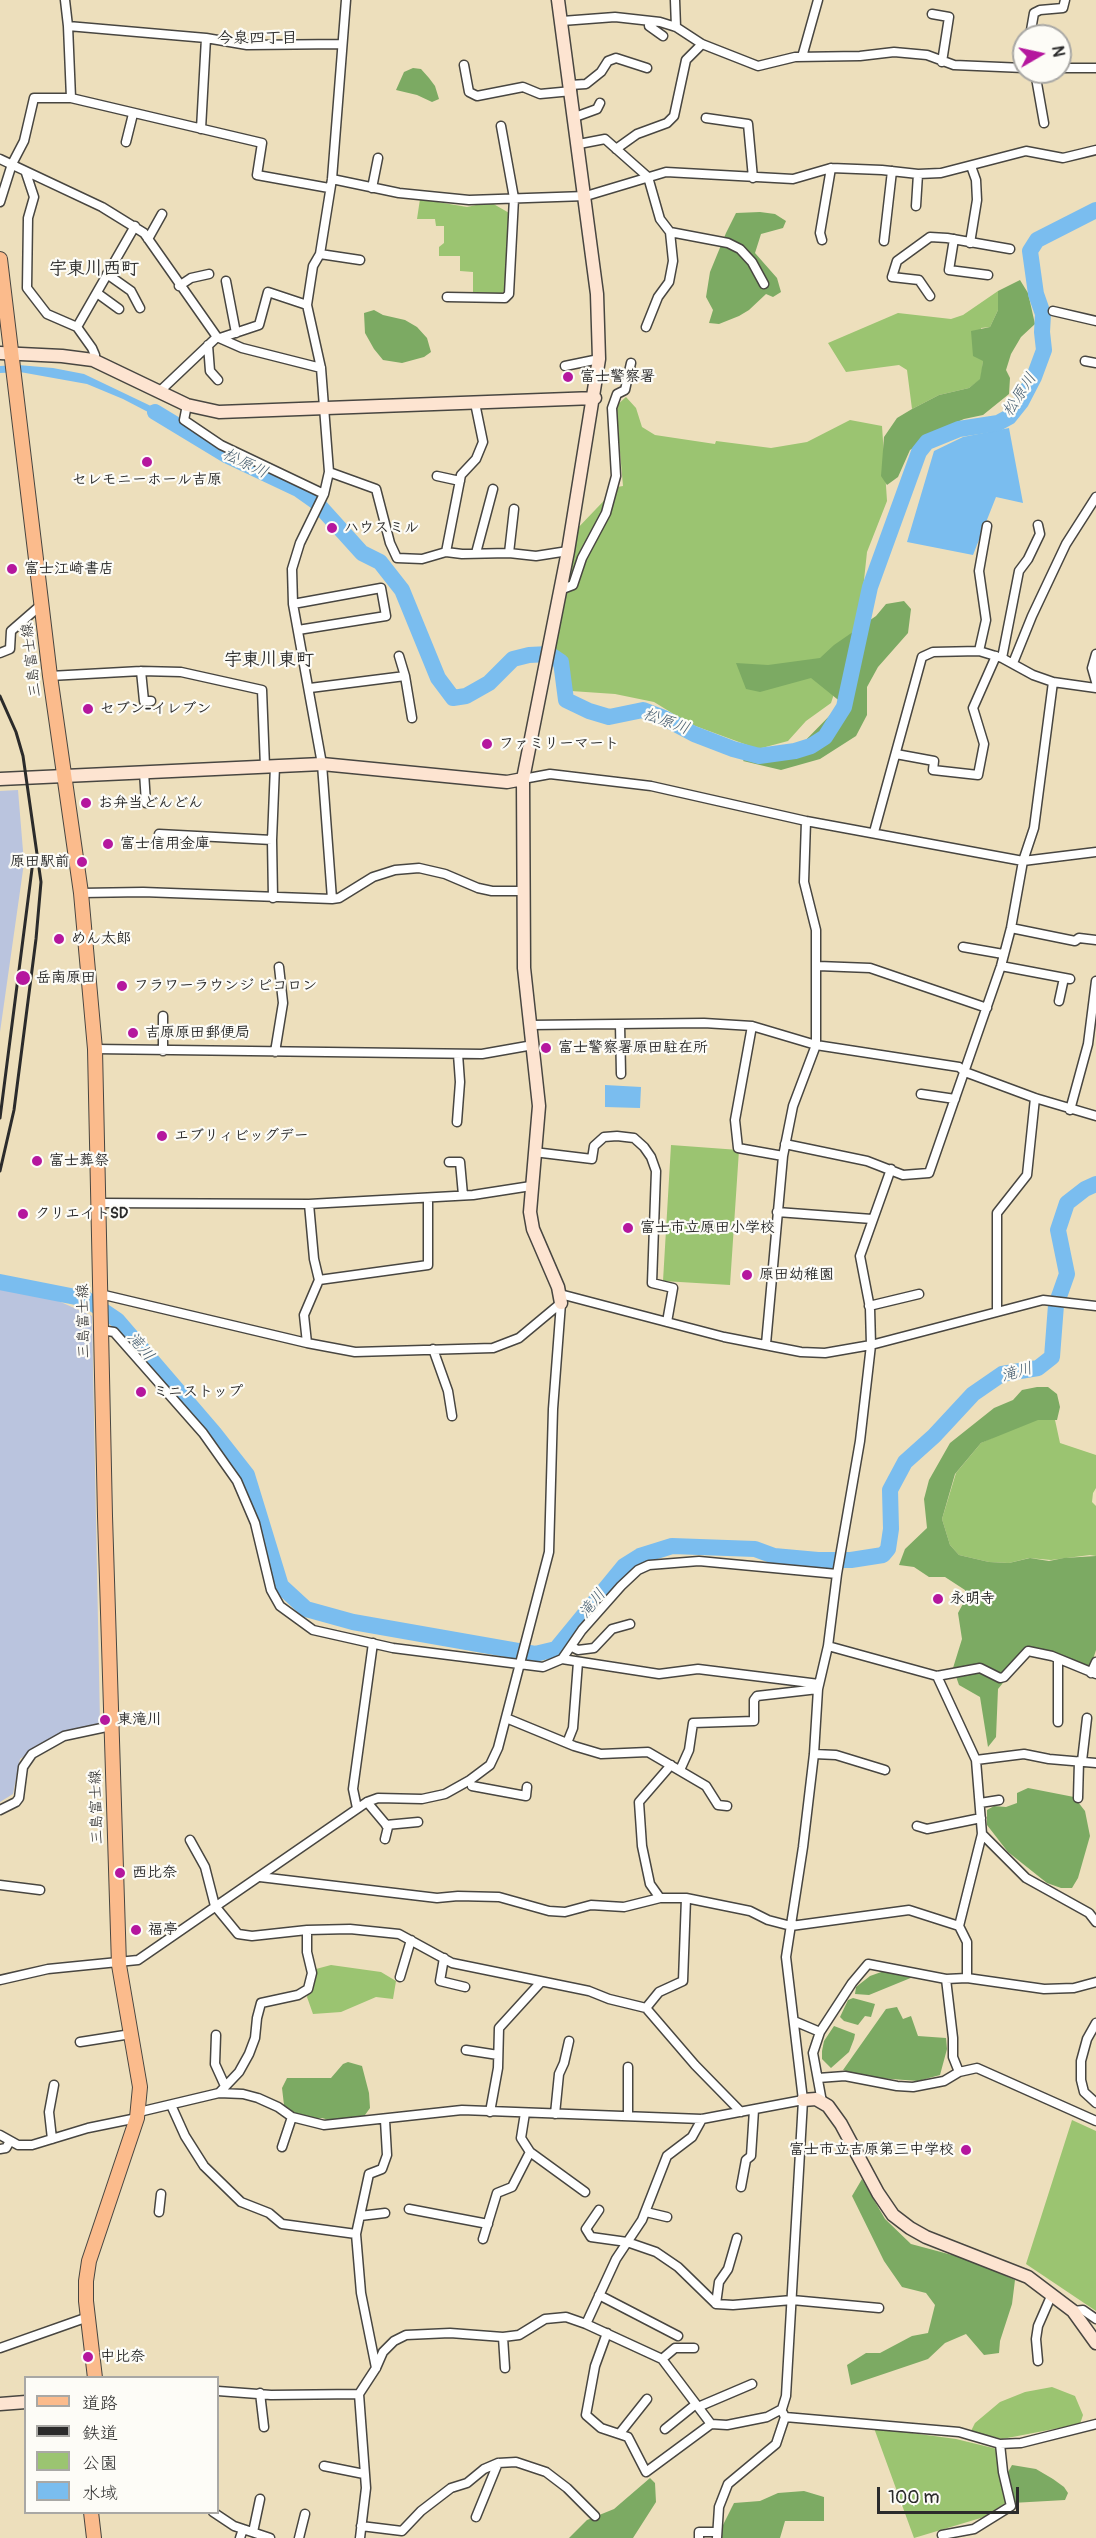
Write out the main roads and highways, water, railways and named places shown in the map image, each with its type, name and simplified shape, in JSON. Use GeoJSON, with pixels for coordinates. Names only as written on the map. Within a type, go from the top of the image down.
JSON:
{"type":"FeatureCollection","features":[{"type":"Feature","properties":{"kind":"main road","name":"三島富士線"},"geometry":{"type":"LineString","coordinates":[[0,259],[9,361],[81,893],[95,1049],[118,1962],[140,2087],[138,2115],[89,2261],[86,2281],[95,2376]]}},
{"type":"Feature","properties":{"kind":"main road"},"geometry":{"type":"LineString","coordinates":[[91,2514],[94,2538]]}},
{"type":"Feature","properties":{"kind":"water"},"geometry":{"type":"Polygon","coordinates":[[[18,365],[84,374],[176,418],[173,425],[123,399],[87,384],[20,372],[0,373],[0,366],[18,365]]]}},
{"type":"Feature","properties":{"kind":"water"},"geometry":{"type":"Polygon","coordinates":[[[1009,428],[1023,503],[996,497],[973,555],[907,542],[934,451],[963,437],[1009,428]]]}},
{"type":"Feature","properties":{"kind":"water"},"geometry":{"type":"Polygon","coordinates":[[[605,1085],[641,1087],[640,1108],[605,1107],[605,1085]]]}},
{"type":"Feature","properties":{"kind":"waterway","name":"松原川"},"geometry":{"type":"LineString","coordinates":[[155,412],[226,455],[298,489],[315,501],[362,553],[380,562],[402,590],[438,678],[453,698],[466,696],[489,683],[513,659],[549,654],[561,662],[566,700],[589,711],[609,717],[643,710],[694,734],[759,756],[795,751],[811,746],[825,737],[844,707],[870,587],[919,452],[927,442],[959,429],[998,423],[1009,417],[1021,402],[1034,377],[1044,350],[1043,314],[1036,294],[1030,251],[1037,240],[1096,210]]}},
{"type":"Feature","properties":{"kind":"waterway","name":"滝川"},"geometry":{"type":"LineString","coordinates":[[0,1282],[86,1299],[117,1320],[247,1475],[281,1586],[306,1609],[353,1622],[535,1654],[556,1649],[624,1566],[640,1556],[672,1546],[755,1549],[774,1556],[818,1560],[851,1560],[883,1555],[888,1549],[891,1529],[890,1490],[905,1462],[934,1436],[973,1394],[1002,1374],[1038,1368],[1052,1357],[1056,1305],[1067,1274],[1058,1230],[1067,1203],[1085,1189],[1096,1184]]}},
{"type":"Feature","properties":{"kind":"railway"},"geometry":{"type":"LineString","coordinates":[[0,696],[16,732],[23,756],[41,882],[14,1110],[0,1171]]}},
{"type":"Feature","properties":{"kind":"railway"},"geometry":{"type":"LineString","coordinates":[[0,1118],[33,861]]}},
{"type":"Feature","properties":{"kind":"place","name":"富士警察署"},"geometry":{"type":"Point","coordinates":[568,377]}},
{"type":"Feature","properties":{"kind":"place","name":"セレモニーホール吉原"},"geometry":{"type":"Point","coordinates":[147,462]}},
{"type":"Feature","properties":{"kind":"place","name":"ハウスミル"},"geometry":{"type":"Point","coordinates":[332,528]}},
{"type":"Feature","properties":{"kind":"place","name":"富士江崎書店"},"geometry":{"type":"Point","coordinates":[12,569]}},
{"type":"Feature","properties":{"kind":"place","name":"セブン-イレブン"},"geometry":{"type":"Point","coordinates":[88,709]}},
{"type":"Feature","properties":{"kind":"place","name":"ファミリーマート"},"geometry":{"type":"Point","coordinates":[487,744]}},
{"type":"Feature","properties":{"kind":"place","name":"お弁当どんどん"},"geometry":{"type":"Point","coordinates":[86,803]}},
{"type":"Feature","properties":{"kind":"place","name":"富士信用金庫"},"geometry":{"type":"Point","coordinates":[108,844]}},
{"type":"Feature","properties":{"kind":"place","name":"原田駅前"},"geometry":{"type":"Point","coordinates":[82,862]}},
{"type":"Feature","properties":{"kind":"place","name":"めん太郎"},"geometry":{"type":"Point","coordinates":[59,939]}},
{"type":"Feature","properties":{"kind":"place","name":"岳南原田"},"geometry":{"type":"Point","coordinates":[23,978]}},
{"type":"Feature","properties":{"kind":"place","name":"フラワーラウンジ ピコロン"},"geometry":{"type":"Point","coordinates":[122,986]}},
{"type":"Feature","properties":{"kind":"place","name":"吉原原田郵便局"},"geometry":{"type":"Point","coordinates":[133,1033]}},
{"type":"Feature","properties":{"kind":"place","name":"富士警察署原田駐在所"},"geometry":{"type":"Point","coordinates":[546,1048]}},
{"type":"Feature","properties":{"kind":"place","name":"エブリィビッグデー"},"geometry":{"type":"Point","coordinates":[162,1136]}},
{"type":"Feature","properties":{"kind":"place","name":"富士葬祭"},"geometry":{"type":"Point","coordinates":[37,1161]}},
{"type":"Feature","properties":{"kind":"place","name":"クリエイトSD"},"geometry":{"type":"Point","coordinates":[23,1214]}},
{"type":"Feature","properties":{"kind":"place","name":"富士市立原田小学校"},"geometry":{"type":"Point","coordinates":[628,1228]}},
{"type":"Feature","properties":{"kind":"place","name":"原田幼稚園"},"geometry":{"type":"Point","coordinates":[747,1275]}},
{"type":"Feature","properties":{"kind":"place","name":"ミニストップ"},"geometry":{"type":"Point","coordinates":[141,1392]}},
{"type":"Feature","properties":{"kind":"place","name":"永明寺"},"geometry":{"type":"Point","coordinates":[938,1599]}},
{"type":"Feature","properties":{"kind":"place","name":"東滝川"},"geometry":{"type":"Point","coordinates":[105,1720]}},
{"type":"Feature","properties":{"kind":"place","name":"西比奈"},"geometry":{"type":"Point","coordinates":[120,1873]}},
{"type":"Feature","properties":{"kind":"place","name":"福亭"},"geometry":{"type":"Point","coordinates":[136,1930]}},
{"type":"Feature","properties":{"kind":"place","name":"富士市立吉原第三中学校"},"geometry":{"type":"Point","coordinates":[966,2150]}},
{"type":"Feature","properties":{"kind":"place","name":"中比奈"},"geometry":{"type":"Point","coordinates":[88,2357]}},
{"type":"Feature","properties":{"kind":"district","name":"今泉四丁目"},"geometry":{"type":"Point","coordinates":[257,39]}},
{"type":"Feature","properties":{"kind":"district","name":"宇東川西町"},"geometry":{"type":"Point","coordinates":[94,269]}},
{"type":"Feature","properties":{"kind":"district","name":"宇東川東町"},"geometry":{"type":"Point","coordinates":[269,660]}}]}
